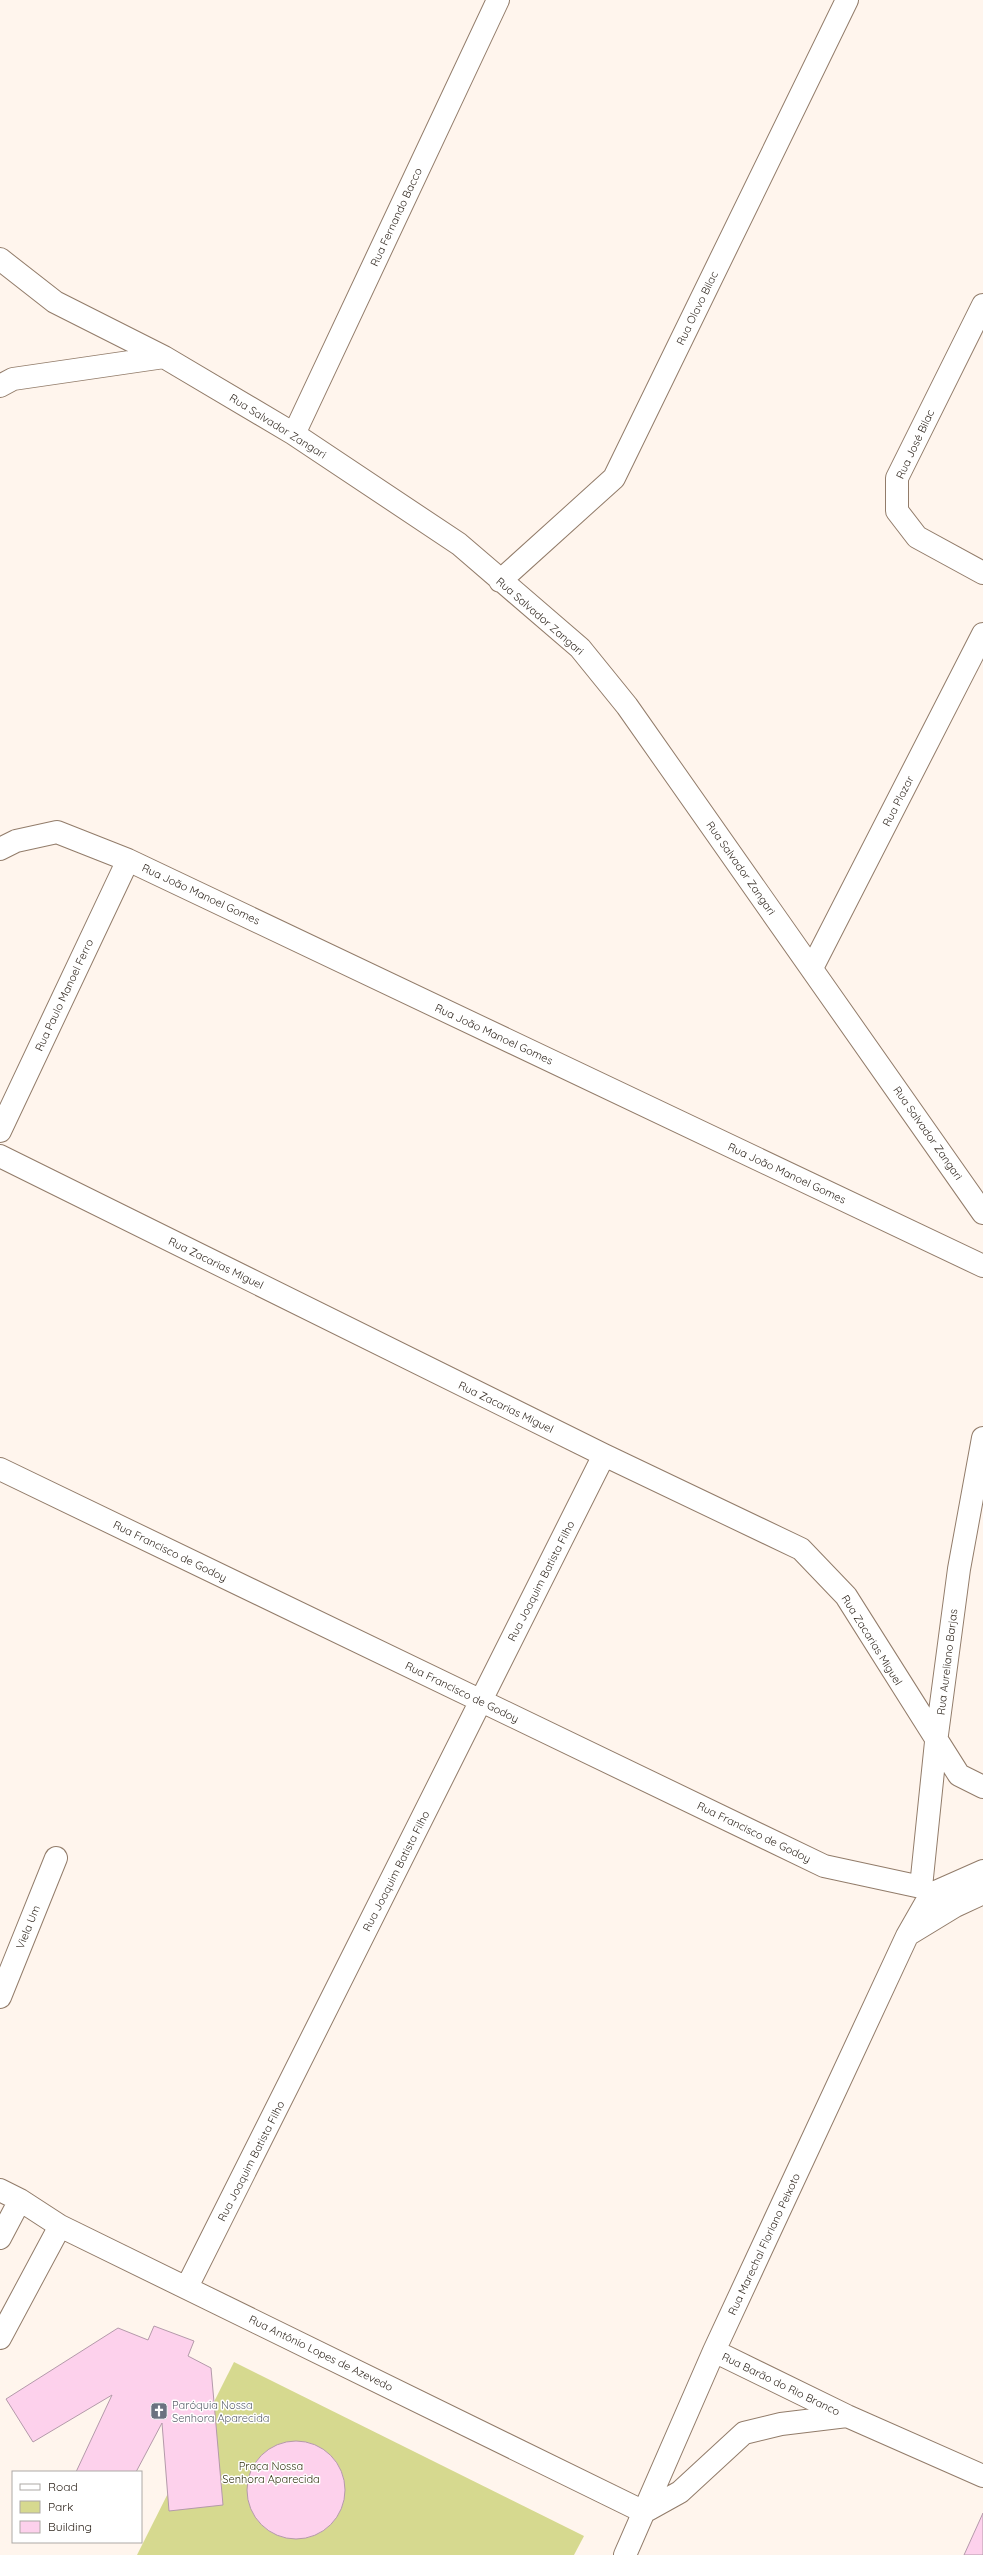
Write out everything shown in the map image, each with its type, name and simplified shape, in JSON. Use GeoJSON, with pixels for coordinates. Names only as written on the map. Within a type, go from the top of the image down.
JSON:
{"type":"FeatureCollection","features":[{"type":"Feature","properties":{"kind":"street","name":"Rua Fernando Bacco"},"geometry":{"type":"LineString","coordinates":[[294,434],[498,0]]}},
{"type":"Feature","properties":{"kind":"street","name":"Rua Olavo Bilac"},"geometry":{"type":"LineString","coordinates":[[500,581],[614,478],[847,0]]}},
{"type":"Feature","properties":{"kind":"street","name":"Rua Salvador Zangari"},"geometry":{"type":"LineString","coordinates":[[0,259],[55,302],[164,357],[294,434],[459,544],[500,581],[580,648],[627,706],[983,1213]]}},
{"type":"Feature","properties":{"kind":"street","name":"Rua José Bilac"},"geometry":{"type":"LineString","coordinates":[[983,305],[897,478],[897,511],[918,537],[983,573]]}},
{"type":"Feature","properties":{"kind":"street"},"geometry":{"type":"LineString","coordinates":[[0,386],[14,379],[164,357]]}},
{"type":"Feature","properties":{"kind":"street","name":"Rua Plazar"},"geometry":{"type":"LineString","coordinates":[[812,968],[983,634]]}},
{"type":"Feature","properties":{"kind":"street","name":"Rua João Manoel Gomes"},"geometry":{"type":"LineString","coordinates":[[0,849],[16,841],[57,832],[128,860],[983,1266]]}},
{"type":"Feature","properties":{"kind":"street","name":"Rua Paulo Manoel Ferro"},"geometry":{"type":"LineString","coordinates":[[0,1131],[128,860]]}},
{"type":"Feature","properties":{"kind":"street","name":"Rua Zacarias Miguel"},"geometry":{"type":"LineString","coordinates":[[0,1156],[604,1455],[801,1549],[846,1596],[936,1742],[959,1775],[983,1787]]}},
{"type":"Feature","properties":{"kind":"street","name":"Rua Aureliano Barjas"},"geometry":{"type":"LineString","coordinates":[[926,1890],[936,1742],[959,1569],[983,1438]]}},
{"type":"Feature","properties":{"kind":"street","name":"Rua Joaquim Batista Filho"},"geometry":{"type":"LineString","coordinates":[[188,2287],[604,1455]]}},
{"type":"Feature","properties":{"kind":"street","name":"Rua Francisco de Godoy"},"geometry":{"type":"LineString","coordinates":[[0,1469],[824,1866],[926,1890],[955,1906]]}},
{"type":"Feature","properties":{"kind":"street","name":"Viela Um"},"geometry":{"type":"LineString","coordinates":[[0,1997],[56,1858]]}},
{"type":"Feature","properties":{"kind":"street"},"geometry":{"type":"LineString","coordinates":[[926,1890],[983,1871]]}},
{"type":"Feature","properties":{"kind":"street","name":"Rua Marechal Floriano Peixoto"},"geometry":{"type":"LineString","coordinates":[[625,2555],[714,2351],[907,1936],[926,1890]]}},
{"type":"Feature","properties":{"kind":"street"},"geometry":{"type":"LineString","coordinates":[[907,1936],[955,1906],[983,1893]]}},
{"type":"Feature","properties":{"kind":"street","name":"Rua Antônio Lopes de Azevedo"},"geometry":{"type":"LineString","coordinates":[[0,2190],[20,2200],[60,2226],[188,2287],[644,2512]]}},
{"type":"Feature","properties":{"kind":"street"},"geometry":{"type":"LineString","coordinates":[[0,2238],[20,2200]]}},
{"type":"Feature","properties":{"kind":"street"},"geometry":{"type":"LineString","coordinates":[[0,2338],[60,2226]]}},
{"type":"Feature","properties":{"kind":"street","name":"Rua Barão do Rio Branco"},"geometry":{"type":"LineString","coordinates":[[714,2351],[847,2416],[983,2476]]}},
{"type":"Feature","properties":{"kind":"street","name":"Rua Barão do Rio Branco"},"geometry":{"type":"LineString","coordinates":[[644,2512],[680,2492],[744,2433],[781,2424],[847,2416]]}},
{"type":"Feature","properties":{"kind":"green space","name":"Praça Nossa Senhora Aparecida"},"geometry":{"type":"Polygon","coordinates":[[[234,2362],[584,2536],[574,2555],[137,2555],[234,2362]]]}},
{"type":"Feature","properties":{"kind":"building","name":"Paróquia Nossa Senhora Aparecida"},"geometry":{"type":"Polygon","coordinates":[[[154,2326],[194,2341],[188,2356],[211,2368],[223,2505],[169,2511],[162,2423],[137,2471],[76,2471],[112,2395],[33,2442],[6,2399],[118,2328],[148,2340],[154,2326]]]}},
{"type":"Feature","properties":{"kind":"building"},"geometry":{"type":"Polygon","coordinates":[[[296,2441],[315,2445],[331,2455],[341,2471],[345,2490],[341,2509],[331,2525],[315,2535],[296,2539],[277,2535],[261,2525],[251,2509],[247,2490],[251,2471],[261,2455],[277,2445],[296,2441]]]}},
{"type":"Feature","properties":{"kind":"building"},"geometry":{"type":"Polygon","coordinates":[[[983,2513],[983,2555],[964,2555],[983,2513]]]}},
{"type":"Feature","properties":{"kind":"place","name":"Paróquia Nossa Senhora Aparecida"},"geometry":{"type":"Point","coordinates":[159,2411]}}]}
